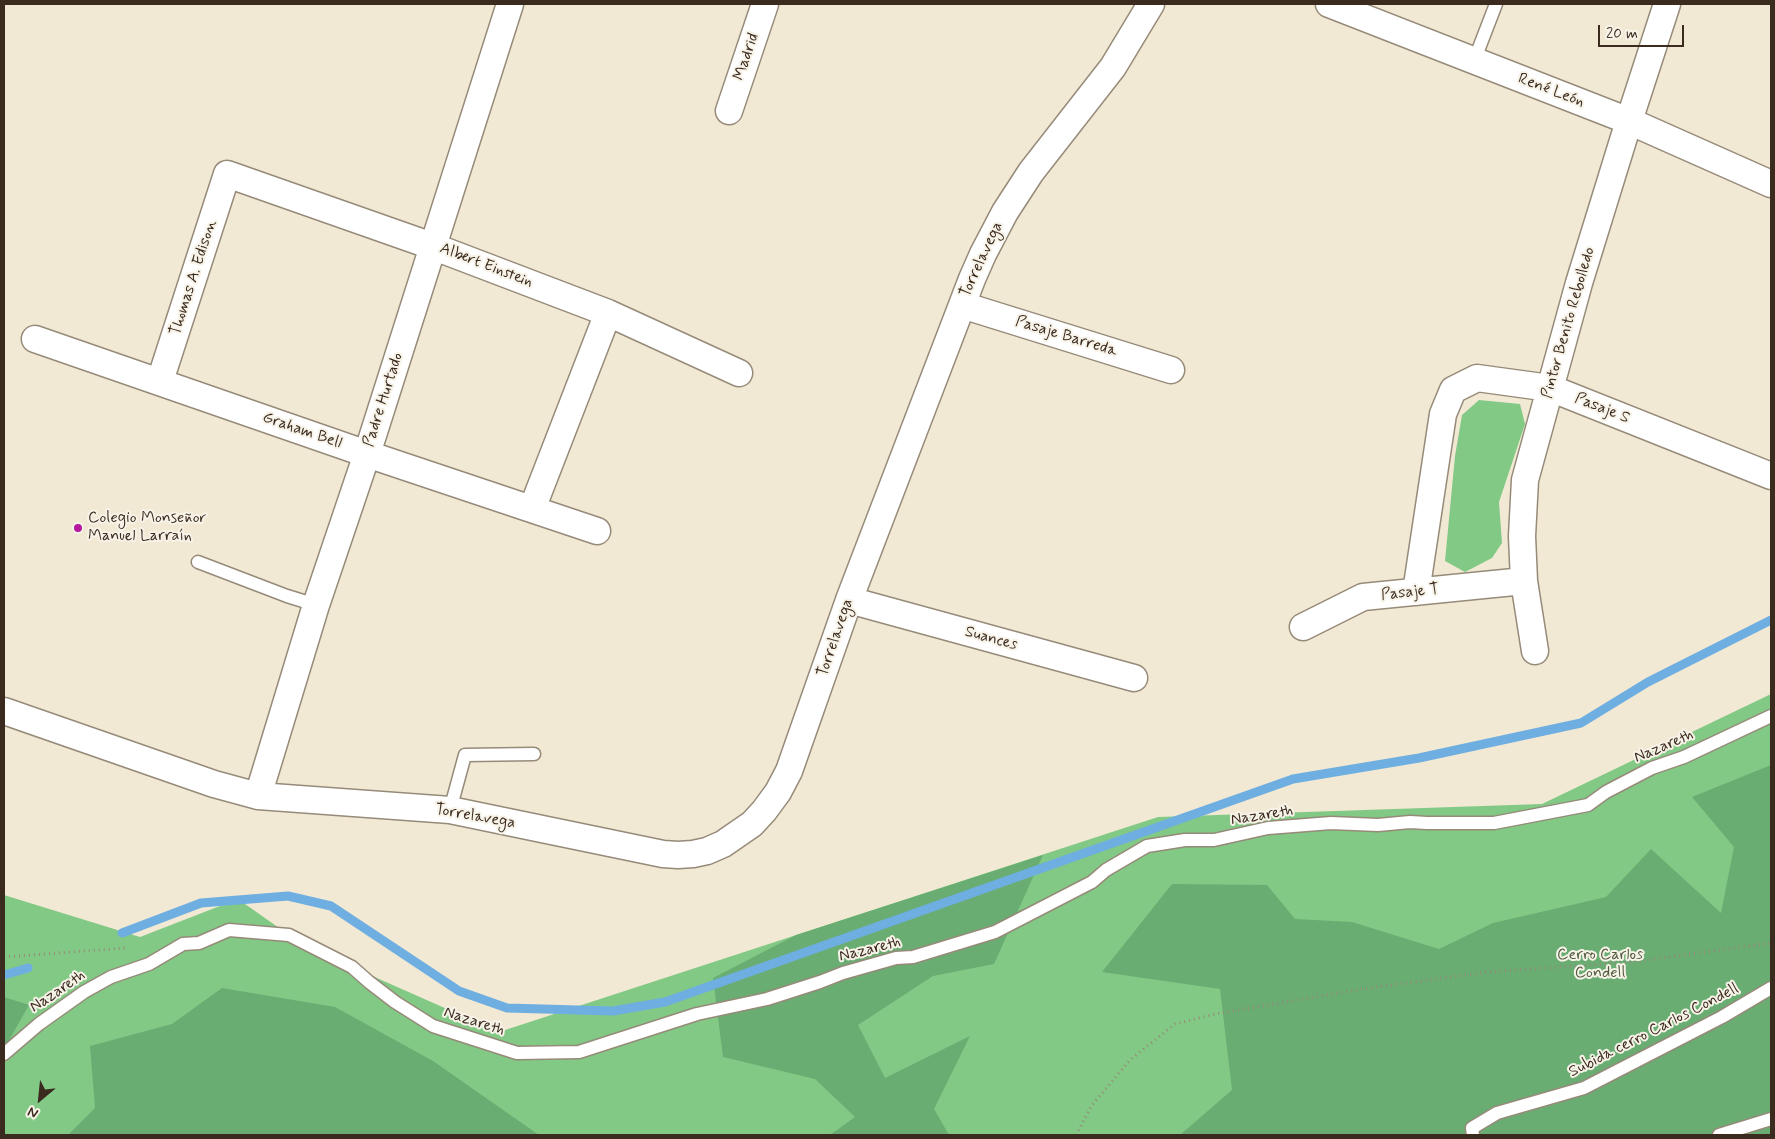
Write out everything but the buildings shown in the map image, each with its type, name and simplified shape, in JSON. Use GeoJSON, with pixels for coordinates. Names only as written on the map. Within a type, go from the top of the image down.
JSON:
{"type":"FeatureCollection","features":[{"type":"Feature","properties":{"kind":"street","name":"Padre Hurtado"},"geometry":{"type":"LineString","coordinates":[[258,796],[316,605],[367,454],[510,4]]}},
{"type":"Feature","properties":{"kind":"street","name":"Madrid"},"geometry":{"type":"LineString","coordinates":[[729,111],[765,4]]}},
{"type":"Feature","properties":{"kind":"street","name":"Torrelavega"},"geometry":{"type":"LineString","coordinates":[[4,711],[214,784],[258,796],[450,810],[663,854],[693,854],[723,844],[752,824],[764,811],[778,792],[789,771],[849,600],[983,254],[1005,212],[1031,172],[1113,67],[1151,4]]}},
{"type":"Feature","properties":{"kind":"street","name":"René León"},"geometry":{"type":"LineString","coordinates":[[1329,4],[1629,122],[1771,184]]}},
{"type":"Feature","properties":{"kind":"street","name":"Pintor Benito Rebolledo"},"geometry":{"type":"LineString","coordinates":[[1535,651],[1524,581],[1522,536],[1525,480],[1579,283],[1667,4]]}},
{"type":"Feature","properties":{"kind":"street","name":"Albert Einstein"},"geometry":{"type":"LineString","coordinates":[[228,174],[432,246],[608,313],[739,373]]}},
{"type":"Feature","properties":{"kind":"street","name":"Thomas A. Edison"},"geometry":{"type":"LineString","coordinates":[[160,381],[228,174]]}},
{"type":"Feature","properties":{"kind":"street","name":"Pasaje Barreda"},"geometry":{"type":"LineString","coordinates":[[962,305],[1171,370]]}},
{"type":"Feature","properties":{"kind":"street"},"geometry":{"type":"LineString","coordinates":[[532,509],[608,313]]}},
{"type":"Feature","properties":{"kind":"street","name":"Graham Bell"},"geometry":{"type":"LineString","coordinates":[[35,339],[597,532]]}},
{"type":"Feature","properties":{"kind":"street","name":"Pasaje S"},"geometry":{"type":"LineString","coordinates":[[1416,592],[1443,414],[1453,390],[1477,378],[1550,388],[1771,476]]}},
{"type":"Feature","properties":{"kind":"street","name":"Pasaje T"},"geometry":{"type":"LineString","coordinates":[[1303,627],[1363,597],[1524,581]]}},
{"type":"Feature","properties":{"kind":"street","name":"Suances"},"geometry":{"type":"LineString","coordinates":[[849,600],[1134,678]]}},
{"type":"Feature","properties":{"kind":"lane"},"geometry":{"type":"LineString","coordinates":[[1474,61],[1496,4]]}},
{"type":"Feature","properties":{"kind":"lane"},"geometry":{"type":"LineString","coordinates":[[198,562],[316,605]]}},
{"type":"Feature","properties":{"kind":"lane","name":"Nazareth"},"geometry":{"type":"LineString","coordinates":[[4,1054],[39,1024],[84,992],[111,977],[149,964],[183,944],[199,943],[230,930],[289,935],[352,967],[395,1002],[432,1026],[517,1053],[579,1052],[697,1014],[767,999],[812,985],[843,972],[896,958],[913,957],[995,932],[1092,882],[1106,870],[1147,846],[1185,840],[1214,840],[1268,828],[1331,823],[1378,825],[1410,822],[1494,823],[1588,805],[1606,792],[1652,768],[1684,757],[1771,716]]}},
{"type":"Feature","properties":{"kind":"lane"},"geometry":{"type":"LineString","coordinates":[[450,810],[465,756],[534,754]]}},
{"type":"Feature","properties":{"kind":"lane","name":"Subida cerro Carlos Condell"},"geometry":{"type":"LineString","coordinates":[[1472,1135],[1472,1128],[1497,1112],[1584,1088],[1722,1017],[1771,988]]}},
{"type":"Feature","properties":{"kind":"lane"},"geometry":{"type":"LineString","coordinates":[[1719,1135],[1771,1119]]}},
{"type":"Feature","properties":{"kind":"path"},"geometry":{"type":"LineString","coordinates":[[1076,1135],[1092,1105],[1130,1060],[1175,1024],[1215,1014],[1362,989],[1487,972],[1632,962],[1771,943]]}},
{"type":"Feature","properties":{"kind":"path"},"geometry":{"type":"LineString","coordinates":[[4,957],[127,948]]}},
{"type":"Feature","properties":{"kind":"green space"},"geometry":{"type":"Polygon","coordinates":[[[1479,400],[1520,404],[1525,424],[1499,502],[1502,543],[1492,558],[1465,572],[1445,561],[1455,456],[1462,415],[1479,400]]]}},
{"type":"Feature","properties":{"kind":"green space","name":"Cerro Carlos Condell"},"geometry":{"type":"Polygon","coordinates":[[[1771,694],[1771,1135],[4,1135],[4,895],[140,937],[238,899],[289,935],[352,967],[499,1032],[1158,817],[1542,804],[1771,694]]]}},
{"type":"Feature","properties":{"kind":"green space"},"geometry":{"type":"Polygon","coordinates":[[[1771,765],[1771,1135],[1180,1135],[1232,1090],[1220,989],[1102,972],[1172,884],[1267,885],[1295,919],[1352,922],[1439,949],[1493,923],[1606,897],[1651,849],[1721,913],[1734,847],[1692,797],[1771,765]]]}},
{"type":"Feature","properties":{"kind":"green space"},"geometry":{"type":"Polygon","coordinates":[[[1043,855],[994,964],[933,976],[858,1025],[885,1078],[970,1036],[934,1109],[949,1135],[830,1135],[855,1117],[815,1079],[723,1057],[713,978],[796,935],[1043,855]]]}},
{"type":"Feature","properties":{"kind":"green space"},"geometry":{"type":"Polygon","coordinates":[[[222,988],[335,1007],[433,1061],[539,1135],[68,1135],[95,1108],[90,1046],[172,1024],[222,988]]]}},
{"type":"Feature","properties":{"kind":"green space"},"geometry":{"type":"Polygon","coordinates":[[[4,997],[29,1005],[4,1049],[4,997]]]}},
{"type":"Feature","properties":{"kind":"waterway"},"geometry":{"type":"LineString","coordinates":[[122,933],[201,903],[288,896],[331,906],[459,991],[507,1008],[613,1011],[665,1002],[1293,779],[1419,758],[1581,723],[1648,682],[1771,620]]}},
{"type":"Feature","properties":{"kind":"waterway"},"geometry":{"type":"LineString","coordinates":[[4,975],[28,968]]}},
{"type":"Feature","properties":{"kind":"place","name":"Colegio Monseñor Manuel Larraín"},"geometry":{"type":"Point","coordinates":[78,528]}}]}
